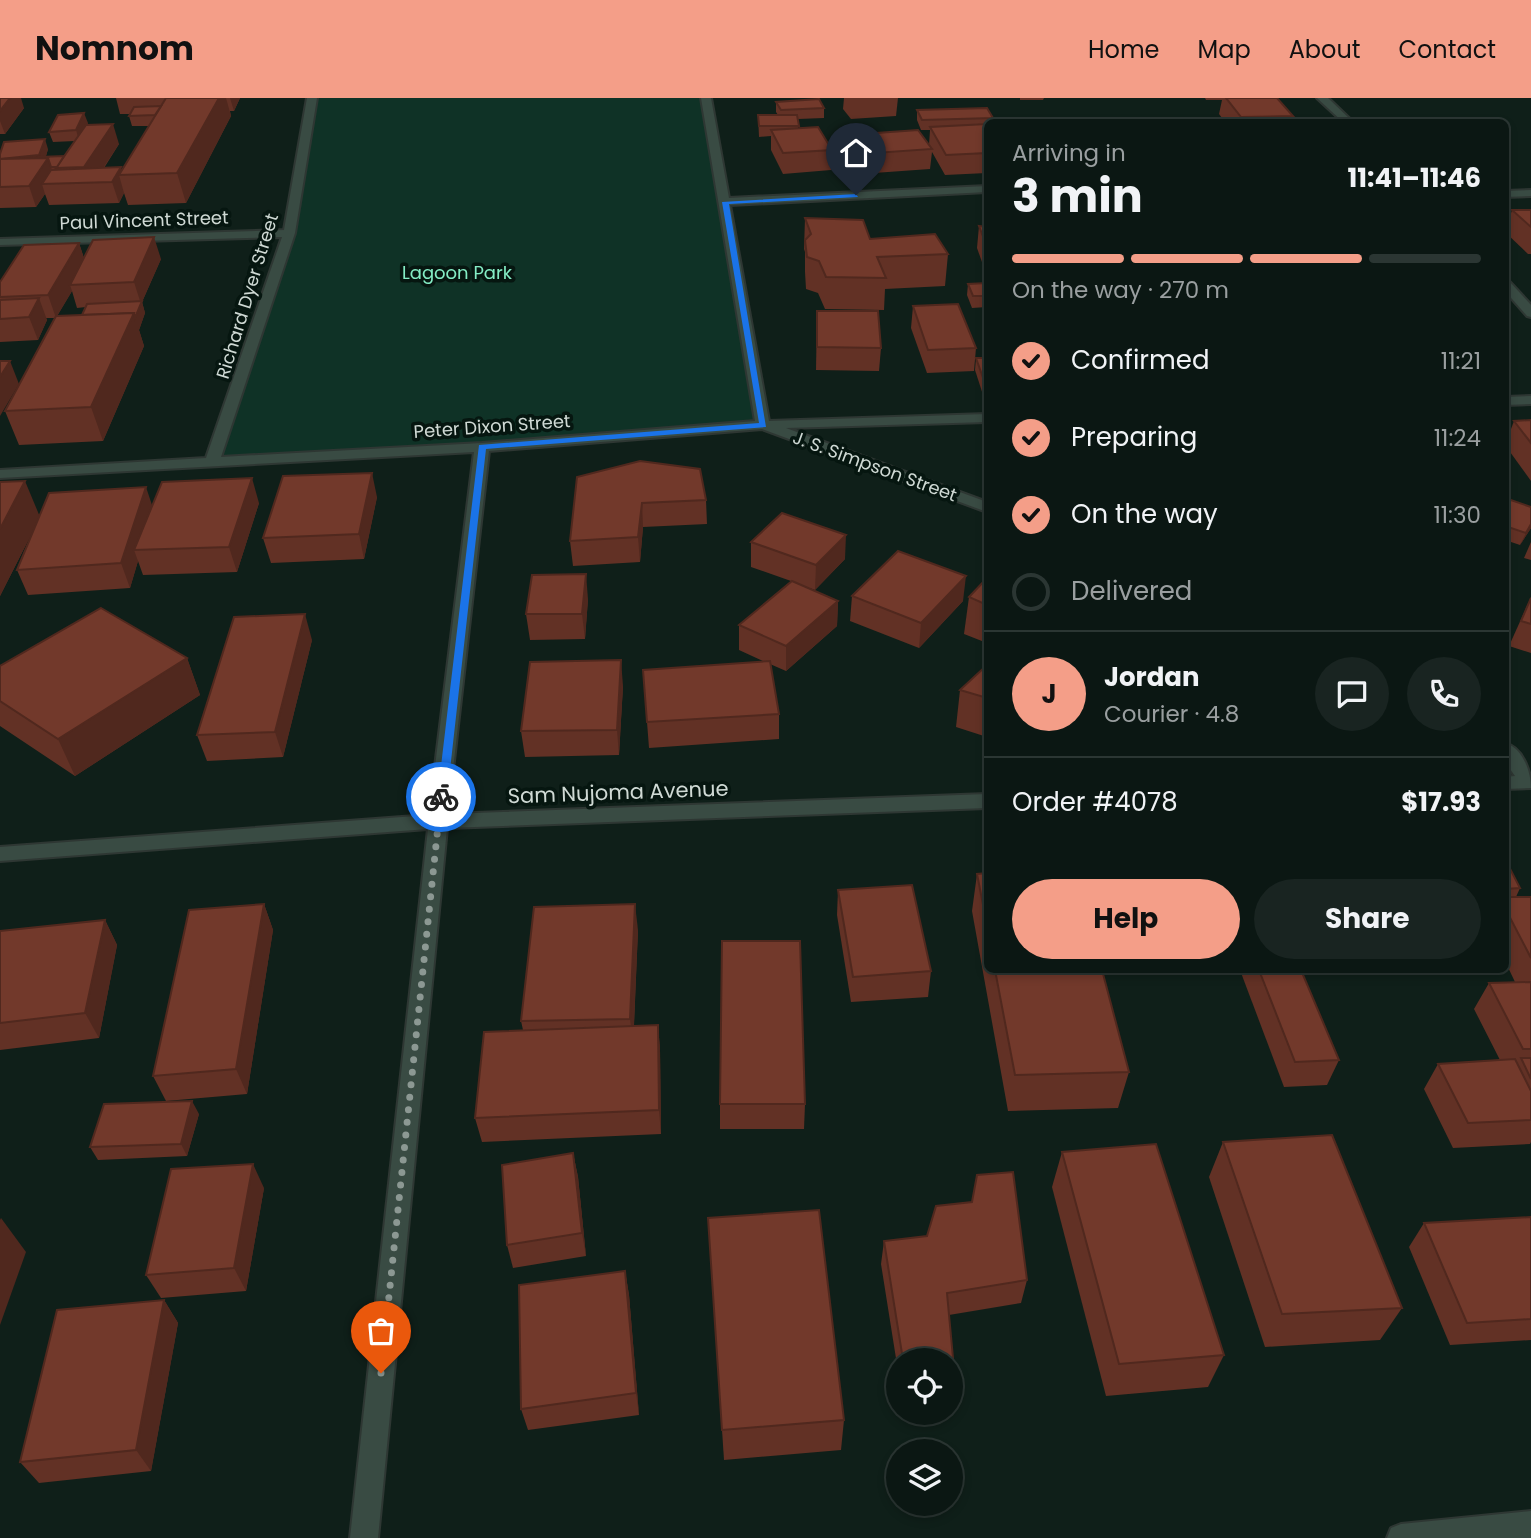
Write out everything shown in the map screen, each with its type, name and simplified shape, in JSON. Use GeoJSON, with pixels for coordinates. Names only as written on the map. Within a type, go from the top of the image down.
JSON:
{"type":"FeatureCollection","features":[{"type":"Feature","properties":{"kind":"street","name":"Richard Dyer Street"},"geometry":{"type":"LineString","coordinates":[[213,460],[289,233],[312,98]]}},
{"type":"Feature","properties":{"kind":"street"},"geometry":{"type":"LineString","coordinates":[[706,98],[763,425]]}},
{"type":"Feature","properties":{"kind":"street"},"geometry":{"type":"LineString","coordinates":[[1322,98],[1345,119]]}},
{"type":"Feature","properties":{"kind":"street"},"geometry":{"type":"LineString","coordinates":[[725,202],[984,189]]}},
{"type":"Feature","properties":{"kind":"street"},"geometry":{"type":"LineString","coordinates":[[1509,194],[1531,193]]}},
{"type":"Feature","properties":{"kind":"street","name":"Paul Vincent Street"},"geometry":{"type":"LineString","coordinates":[[0,242],[289,233]]}},
{"type":"Feature","properties":{"kind":"street"},"geometry":{"type":"LineString","coordinates":[[1509,288],[1531,313]]}},
{"type":"Feature","properties":{"kind":"street"},"geometry":{"type":"LineString","coordinates":[[1509,401],[1531,400]]}},
{"type":"Feature","properties":{"kind":"street","name":"Peter Dixon Street"},"geometry":{"type":"LineString","coordinates":[[0,474],[482,447],[763,425],[984,418]]}},
{"type":"Feature","properties":{"kind":"street","name":"J. S. Simpson Street"},"geometry":{"type":"LineString","coordinates":[[763,425],[984,506]]}},
{"type":"Feature","properties":{"kind":"street"},"geometry":{"type":"LineString","coordinates":[[364,1538],[438,821],[482,447]]}},
{"type":"Feature","properties":{"kind":"street"},"geometry":{"type":"LineString","coordinates":[[1509,754],[1530,782]]}},
{"type":"Feature","properties":{"kind":"street"},"geometry":{"type":"LineString","coordinates":[[1509,783],[1530,782]]}},
{"type":"Feature","properties":{"kind":"street","name":"Sam Nujoma Avenue"},"geometry":{"type":"LineString","coordinates":[[0,854],[438,821],[984,801]]}},
{"type":"Feature","properties":{"kind":"street"},"geometry":{"type":"LineString","coordinates":[[1401,1538],[1531,1525]]}},
{"type":"Feature","properties":{"kind":"green space","name":"Lagoon Park"},"geometry":{"type":"Polygon","coordinates":[[[312,98],[705,98],[763,425],[213,460],[289,233],[312,98]]]}},
{"type":"Feature","properties":{"kind":"building"},"geometry":{"type":"Polygon","coordinates":[[[0,98],[10,98],[0,111],[0,98]]]}},
{"type":"Feature","properties":{"kind":"building"},"geometry":{"type":"Polygon","coordinates":[[[166,98],[219,98],[177,173],[119,175],[166,98]]]}},
{"type":"Feature","properties":{"kind":"building"},"geometry":{"type":"Polygon","coordinates":[[[1226,98],[1277,98],[1293,116],[1241,117],[1226,98]]]}},
{"type":"Feature","properties":{"kind":"building"},"geometry":{"type":"Polygon","coordinates":[[[819,99],[824,108],[781,110],[776,102],[819,99]]]}},
{"type":"Feature","properties":{"kind":"building"},"geometry":{"type":"Polygon","coordinates":[[[161,106],[155,115],[129,116],[134,107],[161,106]]]}},
{"type":"Feature","properties":{"kind":"building"},"geometry":{"type":"Polygon","coordinates":[[[987,108],[993,118],[922,120],[917,110],[987,108]]]}},
{"type":"Feature","properties":{"kind":"building"},"geometry":{"type":"Polygon","coordinates":[[[84,113],[76,130],[49,132],[58,115],[84,113]]]}},
{"type":"Feature","properties":{"kind":"building"},"geometry":{"type":"Polygon","coordinates":[[[758,115],[797,115],[799,126],[759,126],[758,115]]]}},
{"type":"Feature","properties":{"kind":"building"},"geometry":{"type":"Polygon","coordinates":[[[113,124],[84,167],[56,168],[86,125],[113,124]]]}},
{"type":"Feature","properties":{"kind":"building"},"geometry":{"type":"Polygon","coordinates":[[[984,124],[984,153],[946,155],[930,127],[984,124]]]}},
{"type":"Feature","properties":{"kind":"building"},"geometry":{"type":"Polygon","coordinates":[[[818,127],[832,150],[783,153],[771,130],[818,127]]]}},
{"type":"Feature","properties":{"kind":"building"},"geometry":{"type":"Polygon","coordinates":[[[918,130],[932,149],[875,153],[863,134],[918,130]]]}},
{"type":"Feature","properties":{"kind":"building"},"geometry":{"type":"Polygon","coordinates":[[[45,139],[39,155],[0,159],[4,142],[45,139]]]}},
{"type":"Feature","properties":{"kind":"building"},"geometry":{"type":"Polygon","coordinates":[[[64,156],[57,167],[51,167],[48,158],[37,159],[38,157],[64,156]]]}},
{"type":"Feature","properties":{"kind":"building"},"geometry":{"type":"Polygon","coordinates":[[[48,158],[29,186],[0,187],[0,159],[48,158]]]}},
{"type":"Feature","properties":{"kind":"building"},"geometry":{"type":"Polygon","coordinates":[[[121,167],[112,182],[42,184],[51,170],[121,167]]]}},
{"type":"Feature","properties":{"kind":"building"},"geometry":{"type":"Polygon","coordinates":[[[1512,210],[1531,210],[1531,227],[1512,210]]]}},
{"type":"Feature","properties":{"kind":"building"},"geometry":{"type":"Polygon","coordinates":[[[805,218],[863,220],[870,239],[935,234],[948,254],[877,257],[886,278],[826,277],[819,261],[807,257],[805,240],[811,234],[805,218]]]}},
{"type":"Feature","properties":{"kind":"building"},"geometry":{"type":"Polygon","coordinates":[[[979,226],[984,227],[984,239],[979,226]]]}},
{"type":"Feature","properties":{"kind":"building"},"geometry":{"type":"Polygon","coordinates":[[[154,237],[134,282],[70,285],[93,240],[154,237]]]}},
{"type":"Feature","properties":{"kind":"building"},"geometry":{"type":"Polygon","coordinates":[[[79,243],[48,295],[0,297],[0,282],[24,245],[79,243]]]}},
{"type":"Feature","properties":{"kind":"building"},"geometry":{"type":"Polygon","coordinates":[[[984,283],[984,296],[973,296],[968,284],[984,283]]]}},
{"type":"Feature","properties":{"kind":"building"},"geometry":{"type":"Polygon","coordinates":[[[39,298],[29,317],[0,319],[0,300],[39,298]]]}},
{"type":"Feature","properties":{"kind":"building"},"geometry":{"type":"Polygon","coordinates":[[[142,301],[135,318],[134,313],[82,315],[87,304],[142,301]]]}},
{"type":"Feature","properties":{"kind":"building"},"geometry":{"type":"Polygon","coordinates":[[[958,304],[976,348],[928,350],[913,306],[958,304]]]}},
{"type":"Feature","properties":{"kind":"building"},"geometry":{"type":"Polygon","coordinates":[[[817,311],[878,311],[881,348],[817,347],[817,311]]]}},
{"type":"Feature","properties":{"kind":"building"},"geometry":{"type":"Polygon","coordinates":[[[134,313],[91,407],[5,411],[56,316],[134,313]]]}},
{"type":"Feature","properties":{"kind":"building"},"geometry":{"type":"Polygon","coordinates":[[[976,358],[984,358],[984,381],[976,358]]]}},
{"type":"Feature","properties":{"kind":"building"},"geometry":{"type":"Polygon","coordinates":[[[0,361],[10,361],[0,377],[0,361]]]}},
{"type":"Feature","properties":{"kind":"building"},"geometry":{"type":"Polygon","coordinates":[[[1531,420],[1531,443],[1514,421],[1531,420]]]}},
{"type":"Feature","properties":{"kind":"building"},"geometry":{"type":"Polygon","coordinates":[[[640,461],[700,469],[706,500],[642,503],[638,537],[570,541],[577,477],[640,461]]]}},
{"type":"Feature","properties":{"kind":"building"},"geometry":{"type":"Polygon","coordinates":[[[372,473],[359,534],[263,538],[283,476],[372,473]]]}},
{"type":"Feature","properties":{"kind":"building"},"geometry":{"type":"Polygon","coordinates":[[[252,478],[229,547],[134,550],[162,482],[252,478]]]}},
{"type":"Feature","properties":{"kind":"building"},"geometry":{"type":"Polygon","coordinates":[[[25,481],[0,529],[0,482],[25,481]]]}},
{"type":"Feature","properties":{"kind":"building"},"geometry":{"type":"Polygon","coordinates":[[[146,487],[121,563],[17,570],[49,493],[146,487]]]}},
{"type":"Feature","properties":{"kind":"building"},"geometry":{"type":"Polygon","coordinates":[[[1509,499],[1531,507],[1531,524],[1526,533],[1509,527],[1509,499]]]}},
{"type":"Feature","properties":{"kind":"building"},"geometry":{"type":"Polygon","coordinates":[[[782,513],[846,535],[816,565],[751,542],[782,513]]]}},
{"type":"Feature","properties":{"kind":"building"},"geometry":{"type":"Polygon","coordinates":[[[898,551],[966,576],[921,623],[852,596],[898,551]]]}},
{"type":"Feature","properties":{"kind":"building"},"geometry":{"type":"Polygon","coordinates":[[[586,574],[582,614],[526,614],[532,575],[586,574]]]}},
{"type":"Feature","properties":{"kind":"building"},"geometry":{"type":"Polygon","coordinates":[[[792,581],[838,601],[786,646],[739,625],[792,581]]]}},
{"type":"Feature","properties":{"kind":"building"},"geometry":{"type":"Polygon","coordinates":[[[984,581],[984,604],[969,597],[984,581]]]}},
{"type":"Feature","properties":{"kind":"building"},"geometry":{"type":"Polygon","coordinates":[[[1531,598],[1531,624],[1521,621],[1531,598]]]}},
{"type":"Feature","properties":{"kind":"building"},"geometry":{"type":"Polygon","coordinates":[[[101,608],[187,658],[58,739],[0,701],[0,666],[101,608]]]}},
{"type":"Feature","properties":{"kind":"building"},"geometry":{"type":"Polygon","coordinates":[[[305,614],[275,732],[197,735],[234,617],[305,614]]]}},
{"type":"Feature","properties":{"kind":"building"},"geometry":{"type":"Polygon","coordinates":[[[621,660],[617,730],[521,731],[530,662],[621,660]]]}},
{"type":"Feature","properties":{"kind":"building"},"geometry":{"type":"Polygon","coordinates":[[[770,661],[779,714],[647,722],[643,670],[770,661]]]}},
{"type":"Feature","properties":{"kind":"building"},"geometry":{"type":"Polygon","coordinates":[[[984,668],[984,697],[960,690],[984,668]]]}},
{"type":"Feature","properties":{"kind":"building"},"geometry":{"type":"Polygon","coordinates":[[[1509,867],[1520,888],[1509,889],[1509,867]]]}},
{"type":"Feature","properties":{"kind":"building"},"geometry":{"type":"Polygon","coordinates":[[[984,873],[984,910],[977,874],[984,873]]]}},
{"type":"Feature","properties":{"kind":"building"},"geometry":{"type":"Polygon","coordinates":[[[912,885],[931,971],[853,977],[838,890],[912,885]]]}},
{"type":"Feature","properties":{"kind":"building"},"geometry":{"type":"Polygon","coordinates":[[[1509,897],[1531,897],[1531,958],[1509,916],[1509,897]]]}},
{"type":"Feature","properties":{"kind":"building"},"geometry":{"type":"Polygon","coordinates":[[[264,904],[236,1069],[153,1076],[189,910],[264,904]]]}},
{"type":"Feature","properties":{"kind":"building"},"geometry":{"type":"Polygon","coordinates":[[[635,904],[630,1019],[521,1021],[534,907],[635,904]]]}},
{"type":"Feature","properties":{"kind":"building"},"geometry":{"type":"Polygon","coordinates":[[[105,920],[85,1013],[0,1023],[0,931],[105,920]]]}},
{"type":"Feature","properties":{"kind":"building"},"geometry":{"type":"Polygon","coordinates":[[[722,941],[800,941],[805,1104],[720,1104],[722,941]]]}},
{"type":"Feature","properties":{"kind":"building"},"geometry":{"type":"Polygon","coordinates":[[[996,973],[1103,973],[1129,1072],[1015,1075],[996,973]]]}},
{"type":"Feature","properties":{"kind":"building"},"geometry":{"type":"Polygon","coordinates":[[[1260,973],[1302,973],[1339,1060],[1295,1062],[1260,973]]]}},
{"type":"Feature","properties":{"kind":"building"},"geometry":{"type":"Polygon","coordinates":[[[1531,982],[1531,1049],[1523,1049],[1489,983],[1531,982]]]}},
{"type":"Feature","properties":{"kind":"building"},"geometry":{"type":"Polygon","coordinates":[[[658,1025],[659,1110],[475,1118],[484,1032],[658,1025]]]}},
{"type":"Feature","properties":{"kind":"building"},"geometry":{"type":"Polygon","coordinates":[[[1521,1058],[1531,1058],[1531,1079],[1521,1058]]]}},
{"type":"Feature","properties":{"kind":"building"},"geometry":{"type":"Polygon","coordinates":[[[1515,1059],[1531,1091],[1531,1120],[1468,1123],[1438,1064],[1515,1059]]]}},
{"type":"Feature","properties":{"kind":"building"},"geometry":{"type":"Polygon","coordinates":[[[192,1101],[181,1144],[90,1147],[104,1104],[192,1101]]]}},
{"type":"Feature","properties":{"kind":"building"},"geometry":{"type":"Polygon","coordinates":[[[1332,1135],[1402,1308],[1282,1314],[1223,1142],[1332,1135]]]}},
{"type":"Feature","properties":{"kind":"building"},"geometry":{"type":"Polygon","coordinates":[[[1156,1144],[1224,1355],[1119,1364],[1062,1152],[1156,1144]]]}},
{"type":"Feature","properties":{"kind":"building"},"geometry":{"type":"Polygon","coordinates":[[[573,1153],[582,1233],[507,1245],[502,1165],[573,1153]]]}},
{"type":"Feature","properties":{"kind":"building"},"geometry":{"type":"Polygon","coordinates":[[[253,1164],[234,1268],[146,1275],[171,1169],[253,1164]]]}},
{"type":"Feature","properties":{"kind":"building"},"geometry":{"type":"Polygon","coordinates":[[[1013,1172],[1027,1280],[947,1293],[952,1348],[901,1348],[884,1241],[927,1236],[936,1206],[972,1202],[977,1175],[1013,1172]]]}},
{"type":"Feature","properties":{"kind":"building"},"geometry":{"type":"Polygon","coordinates":[[[819,1210],[844,1420],[722,1430],[708,1218],[819,1210]]]}},
{"type":"Feature","properties":{"kind":"building"},"geometry":{"type":"Polygon","coordinates":[[[1531,1217],[1531,1319],[1467,1323],[1424,1223],[1531,1217]]]}},
{"type":"Feature","properties":{"kind":"building"},"geometry":{"type":"Polygon","coordinates":[[[625,1271],[636,1393],[521,1409],[519,1285],[625,1271]]]}},
{"type":"Feature","properties":{"kind":"building"},"geometry":{"type":"Polygon","coordinates":[[[164,1300],[136,1450],[20,1462],[57,1310],[164,1300]]]}},
{"type":"Feature","properties":{"kind":"way so far"},"geometry":{"type":"LineString","coordinates":[[381,1373],[441,797]]}},
{"type":"Feature","properties":{"kind":"route"},"geometry":{"type":"LineString","coordinates":[[441,797],[482,447],[763,425],[725,202],[856,195]]}}]}
